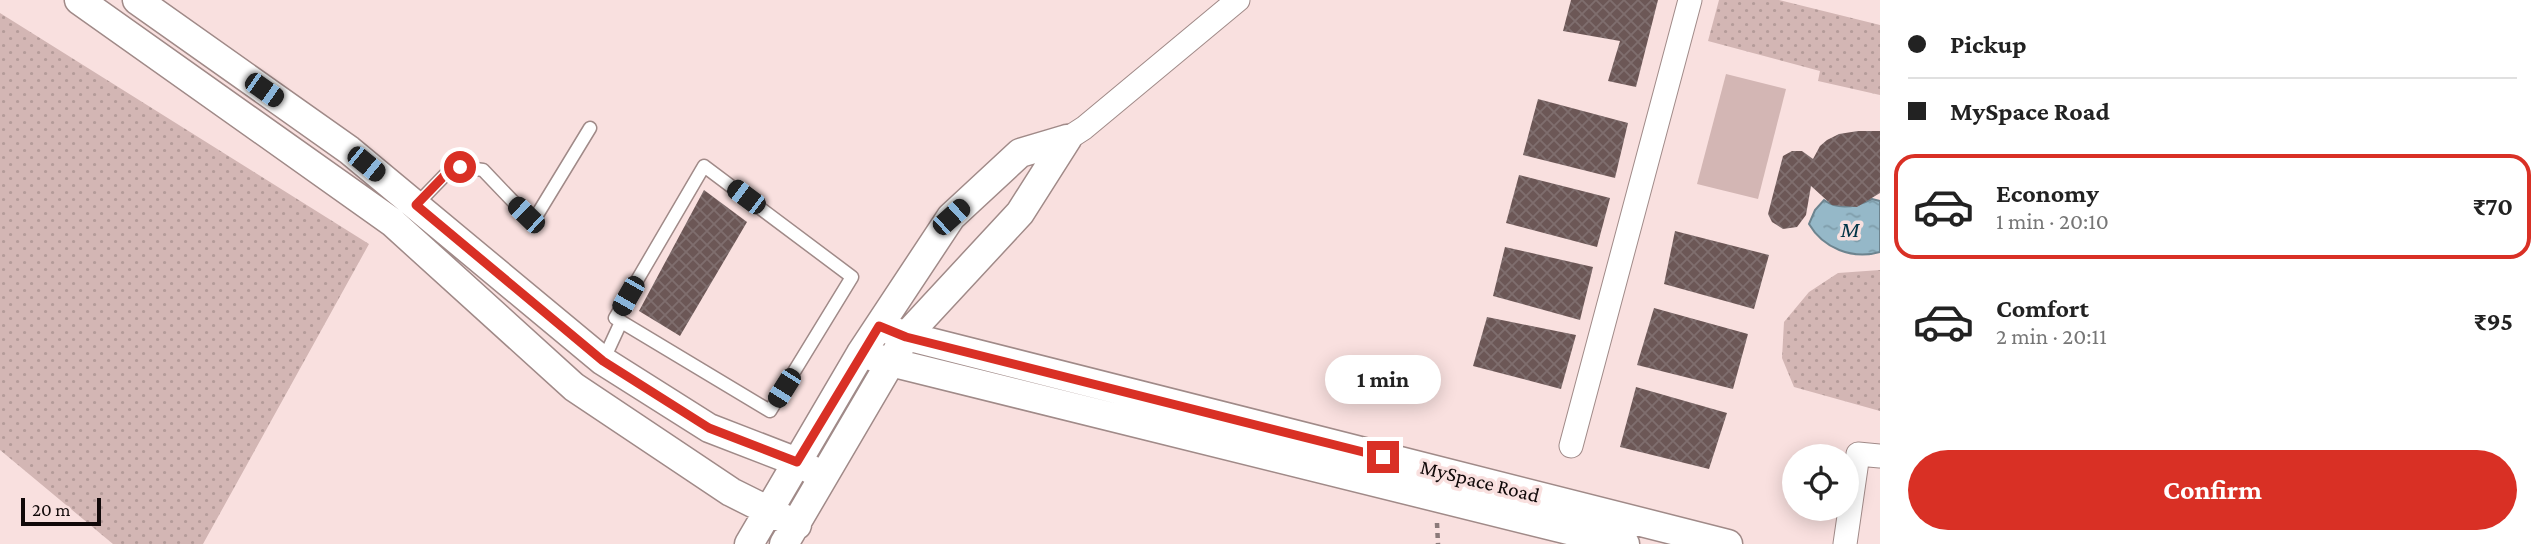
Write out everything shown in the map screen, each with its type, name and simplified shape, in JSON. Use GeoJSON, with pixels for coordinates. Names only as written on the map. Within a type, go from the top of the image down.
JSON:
{"type":"FeatureCollection","features":[{"type":"Feature","properties":{"kind":"street"},"geometry":{"type":"LineString","coordinates":[[79,0],[392,222],[574,387],[731,492],[769,511],[790,534],[822,475],[906,337],[1020,213],[1067,139]]}},
{"type":"Feature","properties":{"kind":"street"},"geometry":{"type":"LineString","coordinates":[[137,0],[349,150],[603,361],[709,428],[797,462],[822,475]]}},
{"type":"Feature","properties":{"kind":"street"},"geometry":{"type":"LineString","coordinates":[[749,544],[861,353],[951,217],[1020,153],[1067,139],[1084,128],[1238,0]]}},
{"type":"Feature","properties":{"kind":"street"},"geometry":{"type":"LineString","coordinates":[[1571,446],[1690,0]]}},
{"type":"Feature","properties":{"kind":"street","name":"MySpace Road"},"geometry":{"type":"LineString","coordinates":[[879,326],[906,337],[1728,544]]}},
{"type":"Feature","properties":{"kind":"street","name":"MySpace Road"},"geometry":{"type":"LineString","coordinates":[[861,353],[1625,544]]}},
{"type":"Feature","properties":{"kind":"street"},"geometry":{"type":"LineString","coordinates":[[1845,544],[1858,454],[1880,456]]}},
{"type":"Feature","properties":{"kind":"lane"},"geometry":{"type":"LineString","coordinates":[[416,205],[446,174],[460,167],[483,170],[526,215],[537,215],[590,128]]}},
{"type":"Feature","properties":{"kind":"lane"},"geometry":{"type":"LineString","coordinates":[[704,166],[852,276],[770,411],[621,322],[615,318],[704,166]]}},
{"type":"Feature","properties":{"kind":"lane"},"geometry":{"type":"LineString","coordinates":[[603,361],[621,322]]}},
{"type":"Feature","properties":{"kind":"shaded area"},"geometry":{"type":"Polygon","coordinates":[[[1719,0],[1779,0],[1880,25],[1880,95],[1818,81],[1820,71],[1708,41],[1719,0]]]}},
{"type":"Feature","properties":{"kind":"shaded area"},"geometry":{"type":"Polygon","coordinates":[[[0,13],[369,244],[203,544],[113,544],[0,450],[0,13]]]}},
{"type":"Feature","properties":{"kind":"shaded area"},"geometry":{"type":"Polygon","coordinates":[[[1726,74],[1786,89],[1758,199],[1697,184],[1726,74]]]}},
{"type":"Feature","properties":{"kind":"shaded area"},"geometry":{"type":"Polygon","coordinates":[[[1880,270],[1880,411],[1794,387],[1782,358],[1784,322],[1809,292],[1838,273],[1880,270]]]}},
{"type":"Feature","properties":{"kind":"water","name":"M"},"geometry":{"type":"Polygon","coordinates":[[[1872,199],[1880,201],[1880,252],[1859,254],[1839,250],[1822,240],[1809,224],[1815,210],[1824,200],[1836,206],[1848,207],[1872,199]]]}},
{"type":"Feature","properties":{"kind":"building"},"geometry":{"type":"Polygon","coordinates":[[[1571,0],[1658,0],[1636,87],[1608,81],[1620,41],[1563,31],[1571,0]]]}},
{"type":"Feature","properties":{"kind":"building"},"geometry":{"type":"Polygon","coordinates":[[[1538,99],[1628,123],[1615,178],[1523,155],[1538,99]]]}},
{"type":"Feature","properties":{"kind":"building"},"geometry":{"type":"Polygon","coordinates":[[[1880,131],[1880,193],[1857,207],[1832,205],[1811,186],[1806,215],[1797,227],[1783,229],[1772,222],[1768,214],[1783,156],[1792,151],[1802,151],[1813,159],[1827,140],[1839,134],[1880,131]]]}},
{"type":"Feature","properties":{"kind":"building"},"geometry":{"type":"Polygon","coordinates":[[[1519,175],[1610,198],[1597,247],[1506,223],[1519,175]]]}},
{"type":"Feature","properties":{"kind":"building"},"geometry":{"type":"Polygon","coordinates":[[[704,190],[747,222],[680,336],[639,311],[704,190]]]}},
{"type":"Feature","properties":{"kind":"building"},"geometry":{"type":"Polygon","coordinates":[[[1675,231],[1769,255],[1754,309],[1664,284],[1675,231]]]}},
{"type":"Feature","properties":{"kind":"building"},"geometry":{"type":"Polygon","coordinates":[[[1505,247],[1593,267],[1580,320],[1493,296],[1505,247]]]}},
{"type":"Feature","properties":{"kind":"building"},"geometry":{"type":"Polygon","coordinates":[[[1654,308],[1748,334],[1733,389],[1637,365],[1654,308]]]}},
{"type":"Feature","properties":{"kind":"building"},"geometry":{"type":"Polygon","coordinates":[[[1487,317],[1576,335],[1561,389],[1473,366],[1487,317]]]}},
{"type":"Feature","properties":{"kind":"building"},"geometry":{"type":"Polygon","coordinates":[[[1636,387],[1727,413],[1709,469],[1620,447],[1636,387]]]}},
{"type":"Feature","properties":{"kind":"route"},"geometry":{"type":"LineString","coordinates":[[460,167],[446,174],[416,205],[603,361],[709,428],[797,462],[879,326],[906,337],[1383,457]]}}]}
